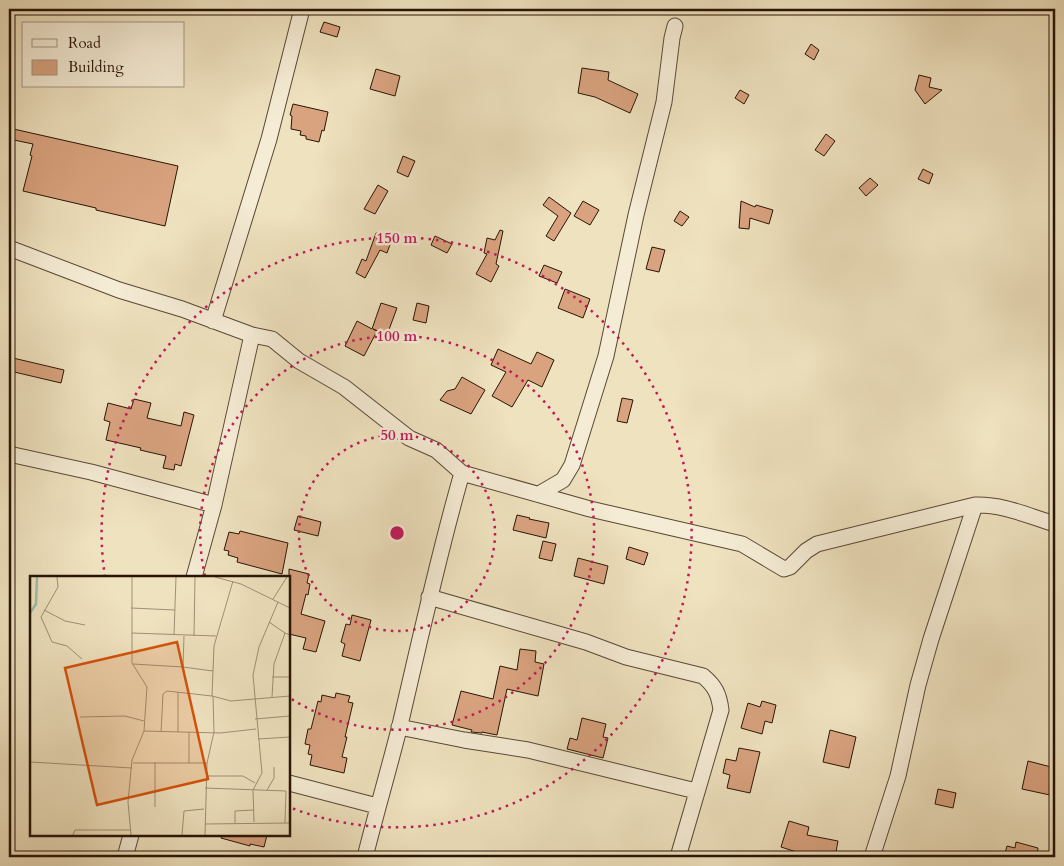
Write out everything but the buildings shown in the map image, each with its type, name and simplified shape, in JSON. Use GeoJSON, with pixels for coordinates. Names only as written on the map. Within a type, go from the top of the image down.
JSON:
{"type":"FeatureCollection","features":[{"type":"Feature","properties":{"kind":"street"},"geometry":{"type":"LineString","coordinates":[[214,321],[269,138],[302,9]]}},
{"type":"Feature","properties":{"kind":"street"},"geometry":{"type":"LineString","coordinates":[[539,494],[555,486],[568,473],[606,356],[636,215],[664,102],[675,26]]}},
{"type":"Feature","properties":{"kind":"street"},"geometry":{"type":"LineString","coordinates":[[9,248],[119,290],[182,309],[252,335],[272,339],[299,361],[344,387],[409,438],[436,450],[462,473],[599,511],[742,544],[784,569],[790,567],[806,551],[818,544],[975,505],[1007,508],[1055,524]]}},
{"type":"Feature","properties":{"kind":"street"},"geometry":{"type":"LineString","coordinates":[[194,576],[214,505],[252,335]]}},
{"type":"Feature","properties":{"kind":"street"},"geometry":{"type":"LineString","coordinates":[[9,454],[91,472],[214,505]]}},
{"type":"Feature","properties":{"kind":"street"},"geometry":{"type":"LineString","coordinates":[[365,857],[399,727],[429,597],[462,473]]}},
{"type":"Feature","properties":{"kind":"street"},"geometry":{"type":"LineString","coordinates":[[872,857],[898,776],[918,685],[931,639],[975,505]]}},
{"type":"Feature","properties":{"kind":"street"},"geometry":{"type":"LineString","coordinates":[[429,597],[586,642],[626,657],[703,676],[709,681],[720,697],[721,710],[678,857]]}},
{"type":"Feature","properties":{"kind":"street"},"geometry":{"type":"LineString","coordinates":[[399,727],[528,750],[696,791]]}},
{"type":"Feature","properties":{"kind":"street"},"geometry":{"type":"LineString","coordinates":[[290,783],[377,806]]}},
{"type":"Feature","properties":{"kind":"street"},"geometry":{"type":"LineString","coordinates":[[125,857],[131,836]]}}]}
